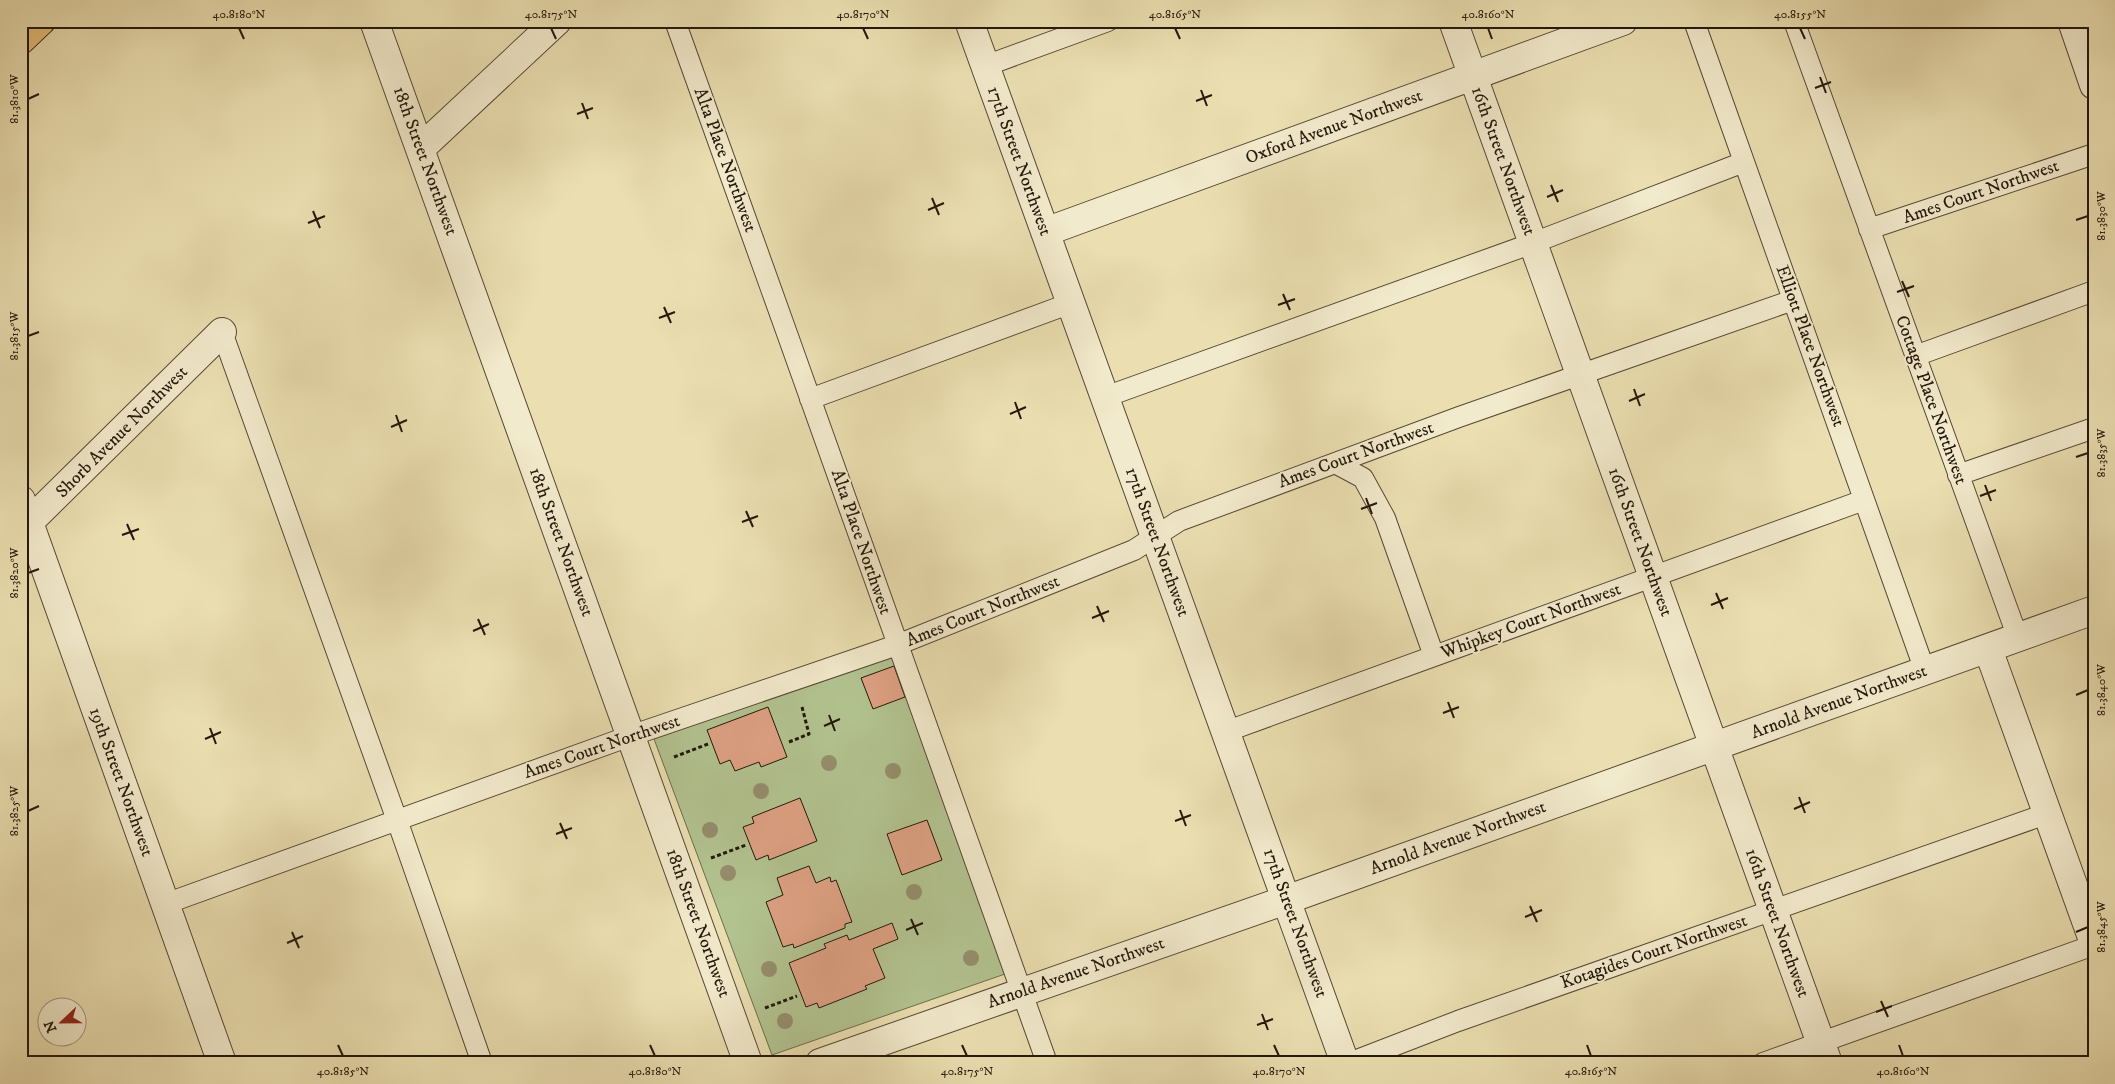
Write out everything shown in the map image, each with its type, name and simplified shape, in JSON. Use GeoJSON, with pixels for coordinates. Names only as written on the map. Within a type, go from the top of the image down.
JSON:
{"type":"FeatureCollection","features":[{"type":"Feature","properties":{"kind":"main road"},"geometry":{"type":"LineString","coordinates":[[21,40],[41,21]]}},
{"type":"Feature","properties":{"kind":"street","name":"18th Street Northwest"},"geometry":{"type":"LineString","coordinates":[[374,21],[748,1063]]}},
{"type":"Feature","properties":{"kind":"street"},"geometry":{"type":"LineString","coordinates":[[420,149],[557,21]]}},
{"type":"Feature","properties":{"kind":"street","name":"17th Street Northwest"},"geometry":{"type":"LineString","coordinates":[[969,21],[1286,900],[1347,1063]]}},
{"type":"Feature","properties":{"kind":"street","name":"16th Street Northwest"},"geometry":{"type":"LineString","coordinates":[[1453,21],[1824,1052]]}},
{"type":"Feature","properties":{"kind":"street","name":"Oxford Avenue Northwest"},"geometry":{"type":"LineString","coordinates":[[1045,232],[1623,21]]}},
{"type":"Feature","properties":{"kind":"street"},"geometry":{"type":"LineString","coordinates":[[2072,21],[2094,85]]}},
{"type":"Feature","properties":{"kind":"street","name":"Shorb Avenue Northwest"},"geometry":{"type":"LineString","coordinates":[[24,518],[222,332]]}},
{"type":"Feature","properties":{"kind":"street","name":"19th Street Northwest"},"geometry":{"type":"LineString","coordinates":[[24,518],[222,1063]]}},
{"type":"Feature","properties":{"kind":"street","name":"Arnold Avenue Northwest"},"geometry":{"type":"LineString","coordinates":[[820,1063],[1286,900],[2094,610]]}},
{"type":"Feature","properties":{"kind":"street"},"geometry":{"type":"LineString","coordinates":[[1988,649],[2094,944]]}},
{"type":"Feature","properties":{"kind":"lane","name":"Alta Place Northwest"},"geometry":{"type":"LineString","coordinates":[[674,21],[1047,1063]]}},
{"type":"Feature","properties":{"kind":"lane"},"geometry":{"type":"LineString","coordinates":[[985,66],[1108,21]]}},
{"type":"Feature","properties":{"kind":"lane","name":"Elliott Place Northwest"},"geometry":{"type":"LineString","coordinates":[[1694,21],[1925,671]]}},
{"type":"Feature","properties":{"kind":"lane","name":"Cottage Place Northwest"},"geometry":{"type":"LineString","coordinates":[[1794,21],[2018,638]]}},
{"type":"Feature","properties":{"kind":"lane","name":"Ames Court Northwest"},"geometry":{"type":"LineString","coordinates":[[1869,229],[2094,154]]}},
{"type":"Feature","properties":{"kind":"lane"},"geometry":{"type":"LineString","coordinates":[[1104,397],[1533,243],[1744,162]]}},
{"type":"Feature","properties":{"kind":"lane"},"geometry":{"type":"LineString","coordinates":[[1915,356],[2094,291]]}},
{"type":"Feature","properties":{"kind":"lane","name":"Ames Court Northwest"},"geometry":{"type":"LineString","coordinates":[[165,904],[630,736],[897,645],[1134,550],[1179,521],[1458,418],[1793,300]]}},
{"type":"Feature","properties":{"kind":"lane"},"geometry":{"type":"LineString","coordinates":[[810,399],[1071,303]]}},
{"type":"Feature","properties":{"kind":"lane"},"geometry":{"type":"LineString","coordinates":[[222,332],[482,1063]]}},
{"type":"Feature","properties":{"kind":"lane"},"geometry":{"type":"LineString","coordinates":[[1958,475],[2094,428]]}},
{"type":"Feature","properties":{"kind":"lane"},"geometry":{"type":"LineString","coordinates":[[1335,463],[1363,478],[1385,518],[1434,656]]}},
{"type":"Feature","properties":{"kind":"lane","name":"Whipkey Court Northwest"},"geometry":{"type":"LineString","coordinates":[[1226,732],[1864,500]]}},
{"type":"Feature","properties":{"kind":"lane","name":"Kotagides Court Northwest"},"geometry":{"type":"LineString","coordinates":[[1347,1063],[1458,1021],[2046,814]]}},
{"type":"Feature","properties":{"kind":"lane"},"geometry":{"type":"LineString","coordinates":[[1763,1063],[1824,1052],[2094,944]]}},
{"type":"Feature","properties":{"kind":"path"},"geometry":{"type":"LineString","coordinates":[[789,742],[809,734],[802,705]]}},
{"type":"Feature","properties":{"kind":"path"},"geometry":{"type":"LineString","coordinates":[[674,757],[708,744]]}},
{"type":"Feature","properties":{"kind":"path"},"geometry":{"type":"LineString","coordinates":[[711,858],[746,846]]}},
{"type":"Feature","properties":{"kind":"path"},"geometry":{"type":"LineString","coordinates":[[765,1008],[798,996]]}},
{"type":"Feature","properties":{"kind":"green space"},"geometry":{"type":"Polygon","coordinates":[[[895,655],[1005,974],[772,1055],[654,739],[895,655]]]}},
{"type":"Feature","properties":{"kind":"building"},"geometry":{"type":"Polygon","coordinates":[[[894,666],[905,697],[873,709],[861,678],[894,666]]]}},
{"type":"Feature","properties":{"kind":"building"},"geometry":{"type":"Polygon","coordinates":[[[768,707],[787,757],[761,767],[759,762],[735,771],[730,760],[720,764],[707,730],[768,707]]]}},
{"type":"Feature","properties":{"kind":"building"},"geometry":{"type":"Polygon","coordinates":[[[800,798],[817,841],[769,860],[768,855],[756,860],[743,827],[754,823],[752,817],[800,798]]]}},
{"type":"Feature","properties":{"kind":"building"},"geometry":{"type":"Polygon","coordinates":[[[927,820],[942,860],[902,875],[887,834],[927,820]]]}},
{"type":"Feature","properties":{"kind":"building"},"geometry":{"type":"Polygon","coordinates":[[[809,866],[816,883],[830,877],[831,882],[836,880],[852,922],[845,924],[845,928],[794,948],[793,944],[783,947],[766,902],[783,895],[777,878],[809,866]]]}},
{"type":"Feature","properties":{"kind":"building"},"geometry":{"type":"Polygon","coordinates":[[[892,923],[898,939],[873,949],[885,978],[865,986],[867,989],[819,1008],[817,1003],[806,1007],[789,963],[826,948],[824,944],[847,935],[849,940],[892,923]]]}}]}
